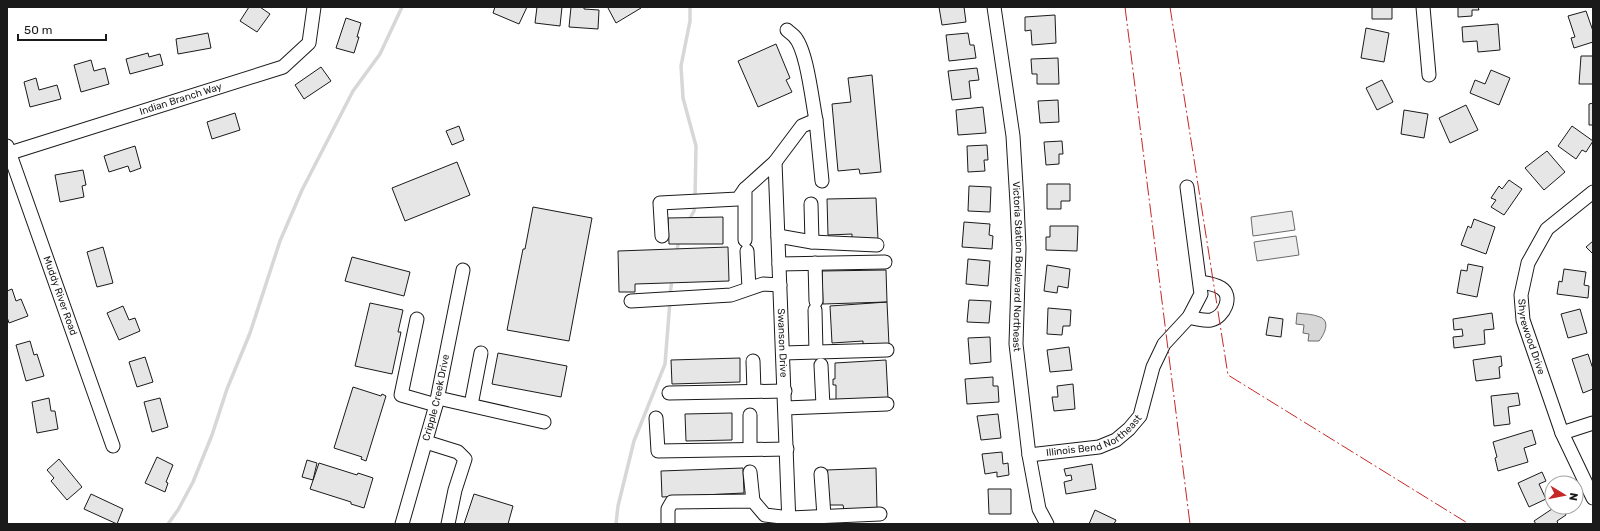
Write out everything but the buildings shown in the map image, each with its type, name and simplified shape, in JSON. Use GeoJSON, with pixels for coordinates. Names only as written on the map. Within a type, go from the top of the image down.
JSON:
{"type":"FeatureCollection","features":[{"type":"Feature","properties":{"kind":"street","name":"Indian Branch Way"},"geometry":{"type":"LineString","coordinates":[[8,150],[284,66],[309,43],[314,7]]}},
{"type":"Feature","properties":{"kind":"street","name":"Victoria Station Boulevard Northeast"},"geometry":{"type":"LineString","coordinates":[[994,7],[1013,143],[1019,248],[1016,344],[1029,455],[1039,509],[1047,524]]}},
{"type":"Feature","properties":{"kind":"street"},"geometry":{"type":"LineString","coordinates":[[1423,7],[1429,75]]}},
{"type":"Feature","properties":{"kind":"street"},"geometry":{"type":"LineString","coordinates":[[787,30],[795,36],[806,65],[816,120],[822,181]]}},
{"type":"Feature","properties":{"kind":"street"},"geometry":{"type":"LineString","coordinates":[[662,236],[660,203],[738,199],[745,189],[775,162],[802,126],[816,120]]}},
{"type":"Feature","properties":{"kind":"street","name":"Muddy River Road"},"geometry":{"type":"LineString","coordinates":[[8,150],[113,446]]}},
{"type":"Feature","properties":{"kind":"street","name":"Swanson Drive"},"geometry":{"type":"LineString","coordinates":[[775,162],[789,521]]}},
{"type":"Feature","properties":{"kind":"street","name":"Illinois Bend Northeast"},"geometry":{"type":"LineString","coordinates":[[1029,455],[1099,447],[1116,440],[1129,429],[1140,416],[1153,367],[1164,344],[1189,317],[1201,294],[1188,187]]}},
{"type":"Feature","properties":{"kind":"street"},"geometry":{"type":"LineString","coordinates":[[745,189],[746,246],[749,288]]}},
{"type":"Feature","properties":{"kind":"street","name":"Shyrewood Drive"},"geometry":{"type":"LineString","coordinates":[[1593,192],[1547,229],[1528,263],[1521,295],[1523,320],[1562,433],[1593,498]]}},
{"type":"Feature","properties":{"kind":"street"},"geometry":{"type":"LineString","coordinates":[[811,204],[812,242]]}},
{"type":"Feature","properties":{"kind":"street"},"geometry":{"type":"LineString","coordinates":[[778,236],[812,242],[877,245]]}},
{"type":"Feature","properties":{"kind":"street"},"geometry":{"type":"LineString","coordinates":[[779,264],[886,262]]}},
{"type":"Feature","properties":{"kind":"street"},"geometry":{"type":"LineString","coordinates":[[815,263],[816,352]]}},
{"type":"Feature","properties":{"kind":"street","name":"Cripple Creek Drive"},"geometry":{"type":"LineString","coordinates":[[402,524],[437,402],[463,270]]}},
{"type":"Feature","properties":{"kind":"street"},"geometry":{"type":"LineString","coordinates":[[1189,317],[1200,320],[1212,320],[1224,311],[1227,304],[1227,296],[1223,289],[1217,285],[1200,282]]}},
{"type":"Feature","properties":{"kind":"street"},"geometry":{"type":"LineString","coordinates":[[632,301],[732,295],[763,284],[780,285]]}},
{"type":"Feature","properties":{"kind":"street"},"geometry":{"type":"LineString","coordinates":[[417,319],[401,395],[437,402],[471,405],[544,422]]}},
{"type":"Feature","properties":{"kind":"street"},"geometry":{"type":"LineString","coordinates":[[783,353],[887,350]]}},
{"type":"Feature","properties":{"kind":"street"},"geometry":{"type":"LineString","coordinates":[[471,405],[481,353]]}},
{"type":"Feature","properties":{"kind":"street"},"geometry":{"type":"LineString","coordinates":[[753,362],[754,391]]}},
{"type":"Feature","properties":{"kind":"street"},"geometry":{"type":"LineString","coordinates":[[821,365],[823,406]]}},
{"type":"Feature","properties":{"kind":"street"},"geometry":{"type":"LineString","coordinates":[[669,393],[785,391]]}},
{"type":"Feature","properties":{"kind":"street"},"geometry":{"type":"LineString","coordinates":[[785,408],[887,404]]}},
{"type":"Feature","properties":{"kind":"street"},"geometry":{"type":"LineString","coordinates":[[750,415],[750,449]]}},
{"type":"Feature","properties":{"kind":"street"},"geometry":{"type":"LineString","coordinates":[[656,418],[658,451],[787,449]]}},
{"type":"Feature","properties":{"kind":"street"},"geometry":{"type":"LineString","coordinates":[[1562,433],[1593,423]]}},
{"type":"Feature","properties":{"kind":"street"},"geometry":{"type":"LineString","coordinates":[[426,442],[458,452],[465,459],[455,490],[448,524]]}},
{"type":"Feature","properties":{"kind":"street"},"geometry":{"type":"LineString","coordinates":[[750,472],[753,501],[763,520],[789,521],[824,516],[880,514]]}},
{"type":"Feature","properties":{"kind":"street"},"geometry":{"type":"LineString","coordinates":[[822,474],[824,516]]}},
{"type":"Feature","properties":{"kind":"street"},"geometry":{"type":"LineString","coordinates":[[668,524],[668,509],[672,502],[753,501]]}},
{"type":"Feature","properties":{"kind":"shaded area"},"geometry":{"type":"Polygon","coordinates":[[[1292,211],[1295,230],[1253,236],[1251,217],[1292,211]]]}},
{"type":"Feature","properties":{"kind":"shaded area"},"geometry":{"type":"Polygon","coordinates":[[[1296,236],[1299,255],[1257,261],[1254,242],[1296,236]]]}},
{"type":"Feature","properties":{"kind":"shaded area"},"geometry":{"type":"Polygon","coordinates":[[[1297,313],[1314,315],[1323,319],[1326,328],[1319,341],[1308,341],[1309,334],[1303,333],[1304,325],[1296,324],[1297,313]]]}},
{"type":"Feature","properties":{"kind":"waterway"},"geometry":{"type":"LineString","coordinates":[[168,524],[178,510],[193,482],[212,435],[227,389],[250,333],[280,241],[302,190],[353,91],[380,54],[402,7]]}},
{"type":"Feature","properties":{"kind":"waterway"},"geometry":{"type":"LineString","coordinates":[[690,7],[690,21],[681,66],[683,98],[696,146],[695,198]]}},
{"type":"Feature","properties":{"kind":"waterway"},"geometry":{"type":"LineString","coordinates":[[689,220],[694,211],[695,204]]}},
{"type":"Feature","properties":{"kind":"waterway"},"geometry":{"type":"LineString","coordinates":[[676,254],[679,240]]}},
{"type":"Feature","properties":{"kind":"waterway"},"geometry":{"type":"LineString","coordinates":[[670,295],[672,279]]}},
{"type":"Feature","properties":{"kind":"waterway"},"geometry":{"type":"LineString","coordinates":[[616,524],[618,506],[634,441],[665,364],[670,301]]}},
{"type":"Feature","properties":{"kind":"power"},"geometry":{"type":"LineString","coordinates":[[1125,7],[1190,524]]}},
{"type":"Feature","properties":{"kind":"power"},"geometry":{"type":"LineString","coordinates":[[1170,7],[1228,375],[1469,524]]}}]}
